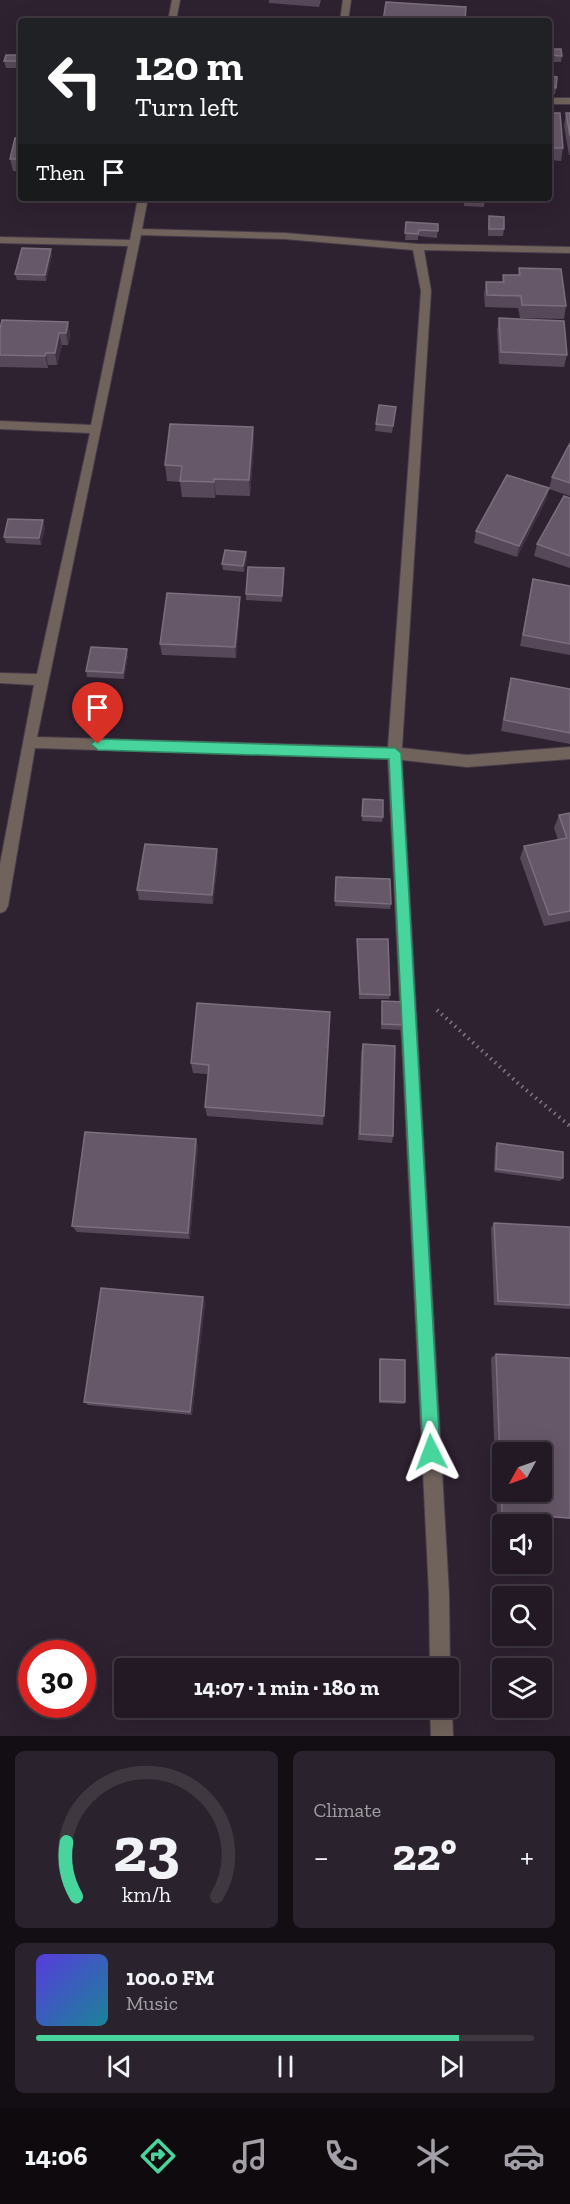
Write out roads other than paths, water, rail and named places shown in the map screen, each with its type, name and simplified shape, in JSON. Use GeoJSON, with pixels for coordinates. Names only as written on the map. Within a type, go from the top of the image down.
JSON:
{"type":"FeatureCollection","features":[{"type":"Feature","properties":{"kind":"street"},"geometry":{"type":"LineString","coordinates":[[173,18],[176,0]]}},
{"type":"Feature","properties":{"kind":"street"},"geometry":{"type":"LineString","coordinates":[[344,18],[346,0]]}},
{"type":"Feature","properties":{"kind":"street"},"geometry":{"type":"LineString","coordinates":[[552,101],[570,101]]}},
{"type":"Feature","properties":{"kind":"street"},"geometry":{"type":"LineString","coordinates":[[0,906],[29,742],[44,680],[142,201]]}},
{"type":"Feature","properties":{"kind":"street"},"geometry":{"type":"LineString","coordinates":[[0,240],[285,236],[418,246],[570,250]]}},
{"type":"Feature","properties":{"kind":"street"},"geometry":{"type":"LineString","coordinates":[[418,246],[426,291],[395,753],[439,1594],[440,1658]]}},
{"type":"Feature","properties":{"kind":"street"},"geometry":{"type":"LineString","coordinates":[[0,425],[96,429]]}},
{"type":"Feature","properties":{"kind":"street"},"geometry":{"type":"LineString","coordinates":[[0,678],[44,680]]}},
{"type":"Feature","properties":{"kind":"street"},"geometry":{"type":"LineString","coordinates":[[29,742],[395,753],[467,761],[570,753]]}},
{"type":"Feature","properties":{"kind":"street"},"geometry":{"type":"LineString","coordinates":[[441,1718],[442,1736]]}}]}
